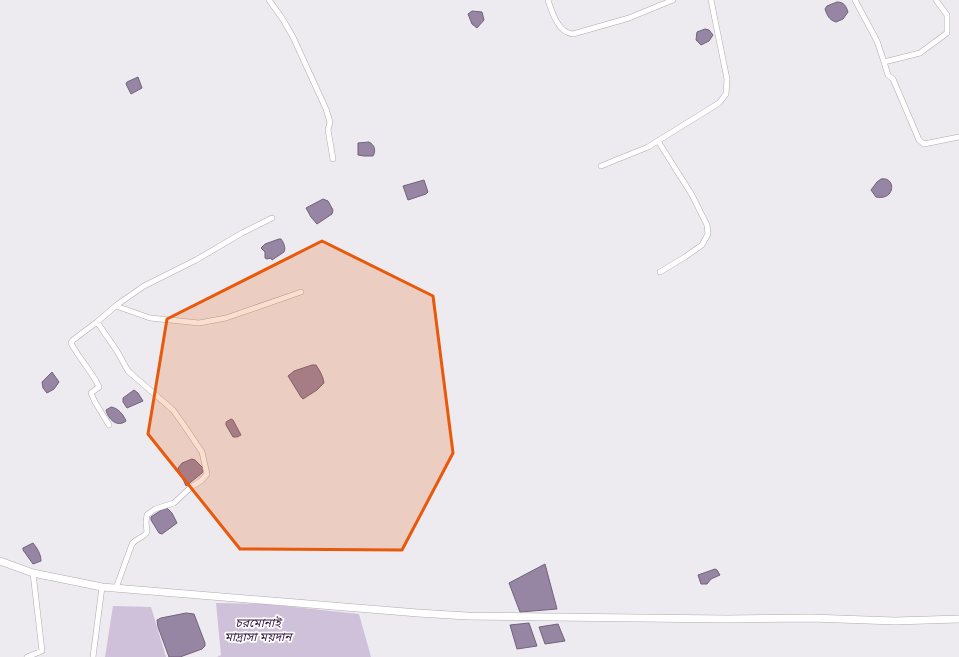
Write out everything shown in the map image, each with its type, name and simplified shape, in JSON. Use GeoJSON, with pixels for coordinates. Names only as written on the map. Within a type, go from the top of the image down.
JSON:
{"type":"FeatureCollection","features":[{"type":"Feature","properties":{"kind":"main road"},"geometry":{"type":"LineString","coordinates":[[0,561],[33,572],[102,587],[418,614],[467,616],[727,619],[812,618],[895,621],[959,619]]}},
{"type":"Feature","properties":{"kind":"street"},"geometry":{"type":"LineString","coordinates":[[269,0],[293,37],[326,109],[330,122],[328,130],[333,159]]}},
{"type":"Feature","properties":{"kind":"street"},"geometry":{"type":"LineString","coordinates":[[548,0],[563,31],[568,34],[629,18],[673,0]]}},
{"type":"Feature","properties":{"kind":"street"},"geometry":{"type":"LineString","coordinates":[[601,166],[648,147],[719,103],[726,94],[727,79],[711,0]]}},
{"type":"Feature","properties":{"kind":"street"},"geometry":{"type":"LineString","coordinates":[[855,0],[878,41],[888,75],[892,79],[919,140],[924,144],[959,137]]}},
{"type":"Feature","properties":{"kind":"street"},"geometry":{"type":"LineString","coordinates":[[884,62],[920,53],[947,34],[947,15],[936,0]]}},
{"type":"Feature","properties":{"kind":"street"},"geometry":{"type":"LineString","coordinates":[[658,141],[692,195],[707,225],[708,234],[702,245],[660,272]]}},
{"type":"Feature","properties":{"kind":"street"},"geometry":{"type":"LineString","coordinates":[[109,425],[91,393],[100,387],[86,365],[77,355],[71,343],[116,306],[152,281],[196,260],[242,233],[272,218]]}},
{"type":"Feature","properties":{"kind":"street"},"geometry":{"type":"LineString","coordinates":[[116,306],[150,318],[199,323],[226,318],[301,292]]}},
{"type":"Feature","properties":{"kind":"street"},"geometry":{"type":"LineString","coordinates":[[97,322],[117,351],[128,371],[174,410],[202,452],[206,474],[201,481],[191,487],[174,503],[155,509],[147,515],[146,522],[148,532],[145,536],[134,540],[116,588]]}},
{"type":"Feature","properties":{"kind":"street"},"geometry":{"type":"LineString","coordinates":[[27,657],[42,654],[33,572]]}},
{"type":"Feature","properties":{"kind":"street"},"geometry":{"type":"LineString","coordinates":[[93,657],[102,587]]}},
{"type":"Feature","properties":{"kind":"highlighted area"},"geometry":{"type":"Polygon","coordinates":[[[322,241],[433,296],[453,453],[402,550],[240,549],[148,434],[167,319],[322,241]]]}},
{"type":"Feature","properties":{"kind":"green space","name":"চরমোনাই মাদ্রাসা ময়দান"},"geometry":{"type":"Polygon","coordinates":[[[216,603],[266,604],[359,614],[371,657],[217,657],[221,655],[216,603]]]}},
{"type":"Feature","properties":{"kind":"green space"},"geometry":{"type":"Polygon","coordinates":[[[113,606],[151,607],[166,657],[105,657],[113,606]]]}},
{"type":"Feature","properties":{"kind":"shaded area"},"geometry":{"type":"Polygon","coordinates":[[[837,2],[844,5],[848,12],[843,19],[836,22],[829,17],[825,9],[827,6],[837,2]]]}},
{"type":"Feature","properties":{"kind":"shaded area"},"geometry":{"type":"Polygon","coordinates":[[[472,11],[482,12],[484,20],[477,28],[472,24],[468,14],[472,11]]]}},
{"type":"Feature","properties":{"kind":"shaded area"},"geometry":{"type":"Polygon","coordinates":[[[705,29],[709,30],[713,35],[709,41],[701,45],[696,40],[697,32],[705,29]]]}},
{"type":"Feature","properties":{"kind":"shaded area"},"geometry":{"type":"Polygon","coordinates":[[[138,77],[142,88],[131,94],[126,84],[127,82],[138,77]]]}},
{"type":"Feature","properties":{"kind":"shaded area"},"geometry":{"type":"Polygon","coordinates":[[[369,142],[374,148],[373,156],[358,155],[358,143],[369,142]]]}},
{"type":"Feature","properties":{"kind":"shaded area"},"geometry":{"type":"Polygon","coordinates":[[[881,179],[886,179],[889,181],[892,188],[887,195],[883,197],[876,197],[871,190],[881,179]]]}},
{"type":"Feature","properties":{"kind":"shaded area"},"geometry":{"type":"Polygon","coordinates":[[[424,180],[428,192],[408,200],[403,186],[424,180]]]}},
{"type":"Feature","properties":{"kind":"shaded area"},"geometry":{"type":"Polygon","coordinates":[[[323,199],[328,201],[333,210],[332,214],[317,224],[306,208],[323,199]]]}},
{"type":"Feature","properties":{"kind":"shaded area"},"geometry":{"type":"Polygon","coordinates":[[[281,239],[284,244],[284,252],[272,260],[271,258],[265,258],[265,252],[261,248],[265,244],[281,239]]]}},
{"type":"Feature","properties":{"kind":"shaded area"},"geometry":{"type":"Polygon","coordinates":[[[316,365],[324,383],[317,390],[303,399],[288,376],[294,371],[316,365]]]}},
{"type":"Feature","properties":{"kind":"shaded area"},"geometry":{"type":"Polygon","coordinates":[[[52,372],[59,382],[54,389],[47,393],[43,388],[42,382],[52,372]]]}},
{"type":"Feature","properties":{"kind":"shaded area"},"geometry":{"type":"Polygon","coordinates":[[[134,390],[143,401],[127,408],[123,402],[123,398],[134,390]]]}},
{"type":"Feature","properties":{"kind":"shaded area"},"geometry":{"type":"Polygon","coordinates":[[[111,407],[120,412],[126,421],[119,424],[113,422],[106,410],[111,407]]]}},
{"type":"Feature","properties":{"kind":"shaded area"},"geometry":{"type":"Polygon","coordinates":[[[231,419],[241,435],[237,437],[233,437],[226,425],[226,422],[231,419]]]}},
{"type":"Feature","properties":{"kind":"shaded area"},"geometry":{"type":"Polygon","coordinates":[[[192,459],[204,469],[202,473],[186,486],[178,468],[182,463],[192,459]]]}},
{"type":"Feature","properties":{"kind":"shaded area"},"geometry":{"type":"Polygon","coordinates":[[[166,507],[172,513],[177,523],[162,534],[159,533],[151,520],[151,517],[166,507]]]}},
{"type":"Feature","properties":{"kind":"shaded area"},"geometry":{"type":"Polygon","coordinates":[[[33,543],[40,554],[41,561],[33,564],[23,548],[33,543]]]}},
{"type":"Feature","properties":{"kind":"shaded area"},"geometry":{"type":"Polygon","coordinates":[[[545,564],[557,609],[520,612],[509,583],[545,564]]]}},
{"type":"Feature","properties":{"kind":"shaded area"},"geometry":{"type":"Polygon","coordinates":[[[715,569],[720,575],[711,579],[707,584],[701,584],[698,575],[715,569]]]}},
{"type":"Feature","properties":{"kind":"shaded area"},"geometry":{"type":"Polygon","coordinates":[[[186,613],[194,614],[205,646],[202,649],[180,657],[169,657],[158,627],[157,620],[186,613]]]}},
{"type":"Feature","properties":{"kind":"shaded area"},"geometry":{"type":"Polygon","coordinates":[[[529,623],[537,646],[517,649],[510,625],[529,623]]]}},
{"type":"Feature","properties":{"kind":"shaded area"},"geometry":{"type":"Polygon","coordinates":[[[558,624],[565,641],[545,644],[539,627],[558,624]]]}}]}
